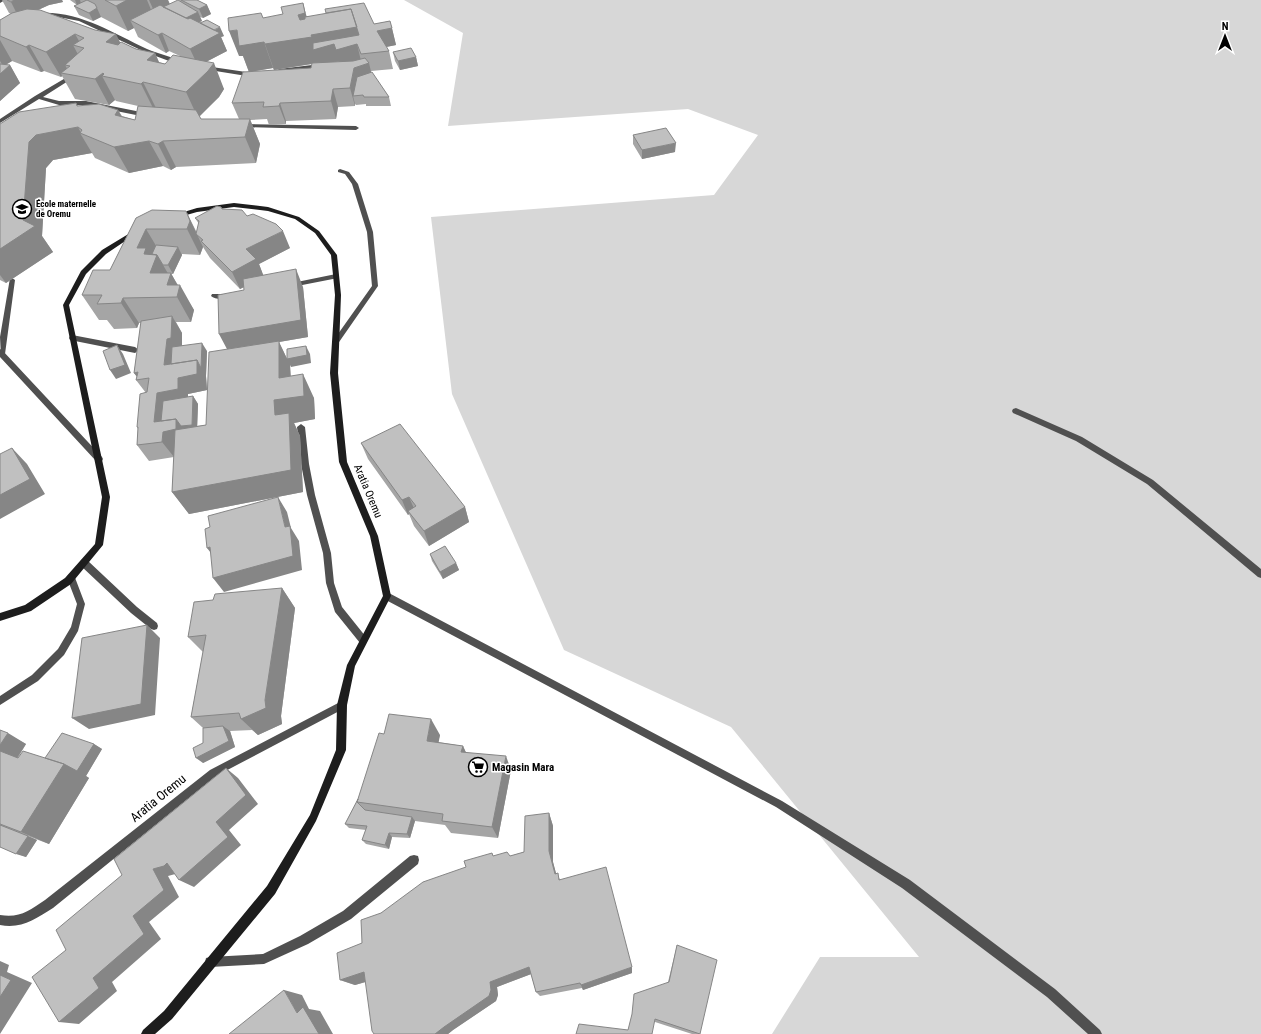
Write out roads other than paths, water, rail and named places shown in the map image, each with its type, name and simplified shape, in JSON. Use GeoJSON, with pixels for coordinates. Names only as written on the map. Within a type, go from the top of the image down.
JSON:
{"type":"FeatureCollection","features":[{"type":"Feature","properties":{"kind":"main road","name":"Aratia Oremu"},"geometry":{"type":"LineString","coordinates":[[169,218],[197,210],[234,204],[268,209],[297,218],[317,232],[334,256],[338,295],[334,373],[343,462],[374,536],[387,596]]}},
{"type":"Feature","properties":{"kind":"main road"},"geometry":{"type":"LineString","coordinates":[[0,617],[28,608],[71,578],[98,545],[106,497],[66,305],[83,273],[104,252],[130,234],[143,228]]}},
{"type":"Feature","properties":{"kind":"main road"},"geometry":{"type":"LineString","coordinates":[[147,1034],[168,1015],[210,962],[271,890],[313,818],[341,750],[342,705],[351,665],[387,596]]}},
{"type":"Feature","properties":{"kind":"street"},"geometry":{"type":"LineString","coordinates":[[35,17],[54,14],[67,16],[147,51],[184,65]]}},
{"type":"Feature","properties":{"kind":"street"},"geometry":{"type":"LineString","coordinates":[[200,67],[254,75],[261,74]]}},
{"type":"Feature","properties":{"kind":"street"},"geometry":{"type":"LineString","coordinates":[[276,72],[312,67]]}},
{"type":"Feature","properties":{"kind":"street"},"geometry":{"type":"LineString","coordinates":[[0,120],[82,70]]}},
{"type":"Feature","properties":{"kind":"street"},"geometry":{"type":"LineString","coordinates":[[37,97],[59,103],[86,103],[154,116]]}},
{"type":"Feature","properties":{"kind":"street"},"geometry":{"type":"LineString","coordinates":[[239,125],[356,128]]}},
{"type":"Feature","properties":{"kind":"street"},"geometry":{"type":"LineString","coordinates":[[335,343],[375,286],[370,232],[355,184],[347,173],[340,171]]}},
{"type":"Feature","properties":{"kind":"street"},"geometry":{"type":"LineString","coordinates":[[286,287],[336,276]]}},
{"type":"Feature","properties":{"kind":"street"},"geometry":{"type":"LineString","coordinates":[[12,280],[1,353],[99,459]]}},
{"type":"Feature","properties":{"kind":"street"},"geometry":{"type":"LineString","coordinates":[[214,296],[234,296]]}},
{"type":"Feature","properties":{"kind":"street"},"geometry":{"type":"LineString","coordinates":[[72,338],[135,350]]}},
{"type":"Feature","properties":{"kind":"street"},"geometry":{"type":"LineString","coordinates":[[1016,411],[1080,439],[1150,482],[1261,574]]}},
{"type":"Feature","properties":{"kind":"street"},"geometry":{"type":"LineString","coordinates":[[301,427],[305,464],[311,495],[327,553],[330,583],[338,609],[363,640]]}},
{"type":"Feature","properties":{"kind":"street"},"geometry":{"type":"LineString","coordinates":[[84,563],[134,610],[154,626]]}},
{"type":"Feature","properties":{"kind":"street"},"geometry":{"type":"LineString","coordinates":[[0,701],[35,678],[61,652],[75,628],[81,604],[71,578]]}},
{"type":"Feature","properties":{"kind":"street"},"geometry":{"type":"LineString","coordinates":[[387,596],[779,804],[906,884],[1051,993],[1096,1034]]}},
{"type":"Feature","properties":{"kind":"street","name":"Aratia Oremu"},"geometry":{"type":"LineString","coordinates":[[0,920],[12,923],[24,919],[48,904],[213,773],[342,705]]}},
{"type":"Feature","properties":{"kind":"street"},"geometry":{"type":"LineString","coordinates":[[210,962],[264,959],[304,940],[347,915],[414,860]]}},
{"type":"Feature","properties":{"kind":"place","name":"École maternelle de Oremu"},"geometry":{"type":"Point","coordinates":[22,209]}},
{"type":"Feature","properties":{"kind":"place","name":"Magasin Mara"},"geometry":{"type":"Point","coordinates":[478,767]}}]}
